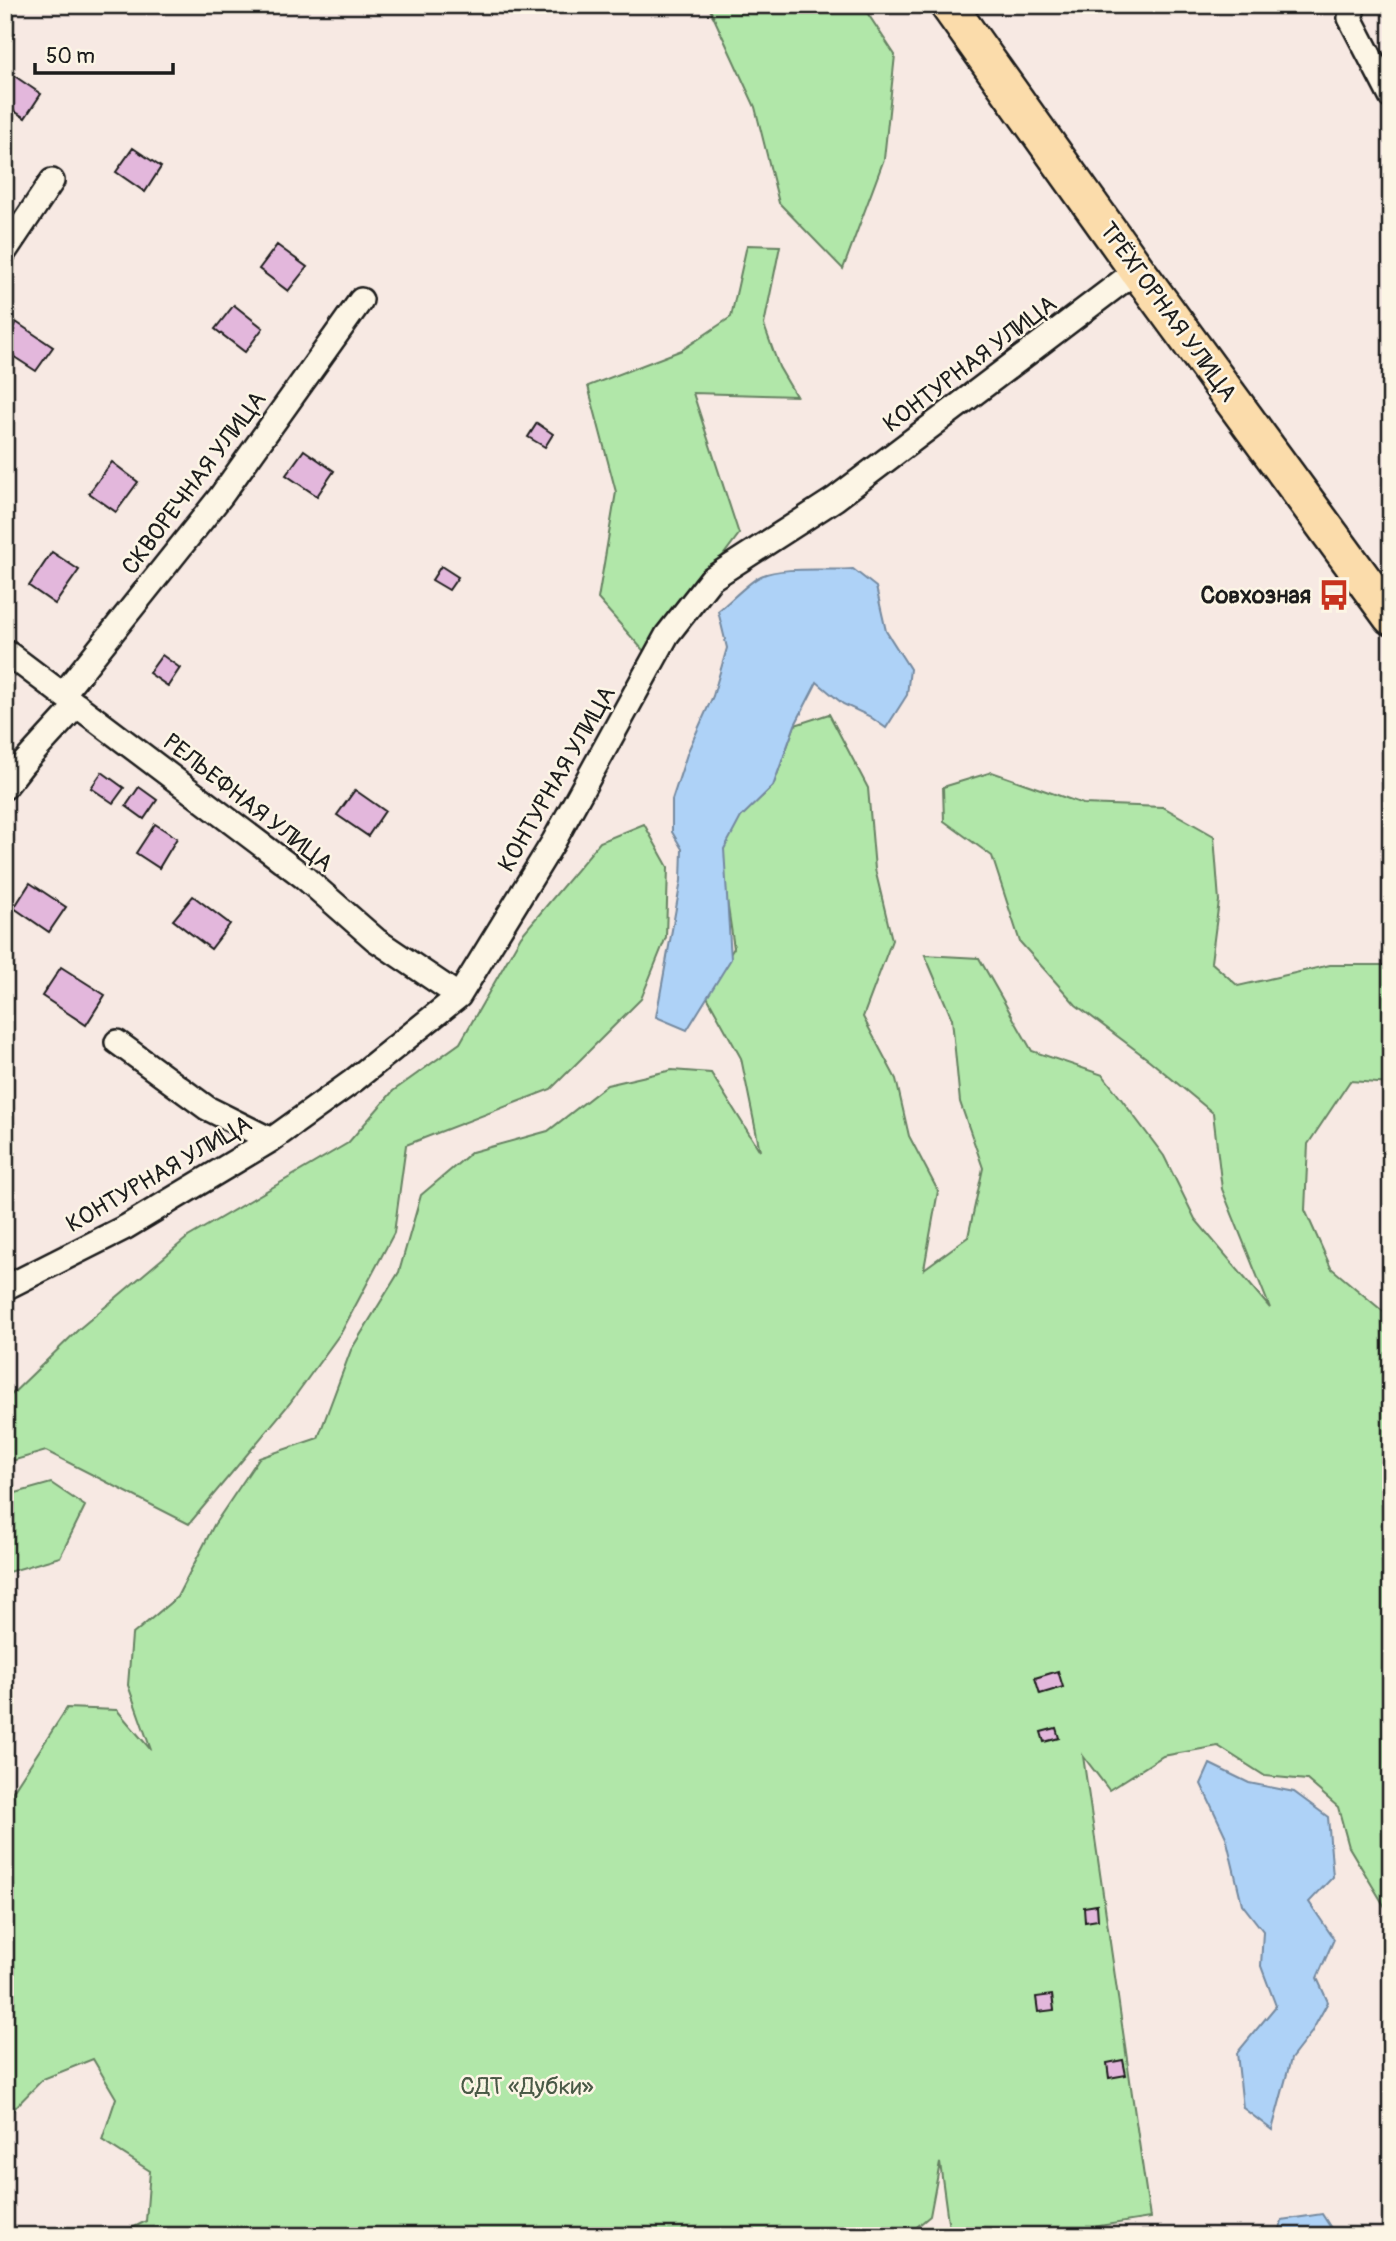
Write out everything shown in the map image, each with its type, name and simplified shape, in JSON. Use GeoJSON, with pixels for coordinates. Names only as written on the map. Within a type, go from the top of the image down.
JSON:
{"type":"FeatureCollection","features":[{"type":"Feature","properties":{"kind":"highway","name":"ТРЁХГОРНАЯ УЛИЦА"},"geometry":{"type":"LineString","coordinates":[[948,5],[1137,270],[1391,617]]}},
{"type":"Feature","properties":{"kind":"street"},"geometry":{"type":"LineString","coordinates":[[1354,5],[1350,18],[1389,91]]}},
{"type":"Feature","properties":{"kind":"street"},"geometry":{"type":"LineString","coordinates":[[5,251],[52,181]]}},
{"type":"Feature","properties":{"kind":"street","name":"КОНТУРНАЯ УЛИЦА"},"geometry":{"type":"LineString","coordinates":[[5,1287],[126,1227],[271,1140],[353,1081],[459,996],[554,841],[667,635],[710,579],[835,499],[1137,270]]}},
{"type":"Feature","properties":{"kind":"street","name":"СКВОРЕЧНАЯ УЛИЦА"},"geometry":{"type":"LineString","coordinates":[[5,788],[221,496],[361,300]]}},
{"type":"Feature","properties":{"kind":"street","name":"РЕЛЬЕФНАЯ УЛИЦА"},"geometry":{"type":"LineString","coordinates":[[5,651],[304,877],[376,940],[459,996]]}},
{"type":"Feature","properties":{"kind":"street"},"geometry":{"type":"LineString","coordinates":[[117,1042],[207,1108],[271,1140]]}},
{"type":"Feature","properties":{"kind":"green space"},"geometry":{"type":"Polygon","coordinates":[[[708,5],[862,5],[895,55],[884,159],[843,269],[779,203],[755,107],[708,5]]]}},
{"type":"Feature","properties":{"kind":"green space"},"geometry":{"type":"Polygon","coordinates":[[[747,245],[780,246],[764,325],[779,367],[796,396],[693,393],[739,534],[648,656],[598,599],[616,492],[588,386],[682,350],[731,317],[747,245]]]}},
{"type":"Feature","properties":{"kind":"green space","name":"СДТ «Дубки»"},"geometry":{"type":"Polygon","coordinates":[[[829,714],[868,788],[875,869],[892,940],[863,1017],[896,1079],[909,1136],[938,1191],[924,1269],[968,1237],[983,1168],[960,1102],[952,1019],[925,955],[979,958],[1032,1051],[1103,1075],[1164,1156],[1195,1219],[1270,1308],[1222,1189],[1213,1113],[1076,1005],[1020,942],[992,856],[944,821],[943,787],[992,772],[1083,804],[1163,807],[1214,836],[1219,901],[1211,962],[1238,986],[1330,965],[1391,965],[1391,1084],[1350,1081],[1308,1144],[1305,1210],[1331,1268],[1391,1318],[1391,1917],[1349,1847],[1338,1807],[1307,1780],[1265,1776],[1218,1746],[1163,1756],[1109,1790],[1083,1756],[1150,2218],[1036,2236],[950,2236],[940,2163],[930,2216],[906,2236],[117,2236],[146,2221],[150,2171],[102,2140],[116,2098],[93,2059],[43,2079],[5,2118],[5,1810],[13,1791],[67,1708],[117,1710],[151,1750],[128,1685],[132,1635],[177,1597],[214,1525],[259,1458],[318,1438],[351,1350],[399,1272],[421,1195],[472,1152],[548,1131],[607,1085],[672,1070],[711,1073],[760,1151],[741,1058],[705,993],[734,948],[718,839],[773,786],[795,725],[829,714]]]}},
{"type":"Feature","properties":{"kind":"green space"},"geometry":{"type":"Polygon","coordinates":[[[644,824],[668,867],[666,937],[641,999],[551,1089],[406,1145],[394,1233],[342,1331],[290,1403],[189,1524],[46,1451],[5,1463],[5,1401],[79,1329],[188,1237],[348,1143],[393,1091],[460,1043],[521,936],[600,842],[644,824]]]}},
{"type":"Feature","properties":{"kind":"green space"},"geometry":{"type":"Polygon","coordinates":[[[51,1483],[85,1506],[60,1557],[5,1573],[5,1496],[51,1483]]]}},
{"type":"Feature","properties":{"kind":"water"},"geometry":{"type":"Polygon","coordinates":[[[853,569],[876,587],[886,631],[910,669],[907,695],[886,728],[869,716],[843,704],[817,682],[795,725],[773,786],[741,817],[724,849],[731,959],[687,1030],[656,1017],[681,881],[682,849],[672,832],[672,800],[688,751],[713,696],[727,648],[718,611],[750,583],[770,573],[853,569]]]}},
{"type":"Feature","properties":{"kind":"water"},"geometry":{"type":"Polygon","coordinates":[[[1210,1764],[1249,1783],[1294,1792],[1328,1817],[1333,1877],[1309,1902],[1334,1939],[1317,1978],[1328,2002],[1311,2033],[1291,2059],[1272,2130],[1243,2108],[1237,2053],[1276,2006],[1261,1966],[1263,1931],[1242,1904],[1226,1837],[1201,1784],[1210,1764]]]}},
{"type":"Feature","properties":{"kind":"water"},"geometry":{"type":"Polygon","coordinates":[[[1322,2214],[1336,2236],[1278,2236],[1282,2220],[1322,2214]]]}},
{"type":"Feature","properties":{"kind":"building"},"geometry":{"type":"Polygon","coordinates":[[[13,75],[41,94],[25,118],[5,105],[5,88],[13,75]]]}},
{"type":"Feature","properties":{"kind":"building"},"geometry":{"type":"Polygon","coordinates":[[[133,148],[161,167],[145,192],[116,172],[133,148]]]}},
{"type":"Feature","properties":{"kind":"building"},"geometry":{"type":"Polygon","coordinates":[[[277,245],[307,267],[288,291],[259,269],[277,245]]]}},
{"type":"Feature","properties":{"kind":"building"},"geometry":{"type":"Polygon","coordinates":[[[234,305],[263,328],[245,352],[215,329],[234,305]]]}},
{"type":"Feature","properties":{"kind":"building"},"geometry":{"type":"Polygon","coordinates":[[[16,322],[53,347],[36,371],[5,351],[5,339],[16,322]]]}},
{"type":"Feature","properties":{"kind":"building"},"geometry":{"type":"Polygon","coordinates":[[[537,423],[553,434],[545,447],[528,437],[537,423]]]}},
{"type":"Feature","properties":{"kind":"building"},"geometry":{"type":"Polygon","coordinates":[[[304,450],[334,471],[317,496],[286,475],[304,450]]]}},
{"type":"Feature","properties":{"kind":"building"},"geometry":{"type":"Polygon","coordinates":[[[112,462],[138,482],[116,512],[89,493],[112,462]]]}},
{"type":"Feature","properties":{"kind":"building"},"geometry":{"type":"Polygon","coordinates":[[[52,552],[79,570],[55,604],[29,586],[52,552]]]}},
{"type":"Feature","properties":{"kind":"building"},"geometry":{"type":"Polygon","coordinates":[[[441,566],[458,577],[449,590],[432,580],[441,566]]]}},
{"type":"Feature","properties":{"kind":"building"},"geometry":{"type":"Polygon","coordinates":[[[162,655],[180,668],[168,686],[149,673],[162,655]]]}},
{"type":"Feature","properties":{"kind":"building"},"geometry":{"type":"Polygon","coordinates":[[[102,772],[124,788],[113,803],[91,788],[102,772]]]}},
{"type":"Feature","properties":{"kind":"building"},"geometry":{"type":"Polygon","coordinates":[[[139,787],[157,800],[144,819],[126,806],[139,787]]]}},
{"type":"Feature","properties":{"kind":"building"},"geometry":{"type":"Polygon","coordinates":[[[355,790],[385,811],[368,836],[337,815],[355,790]]]}},
{"type":"Feature","properties":{"kind":"building"},"geometry":{"type":"Polygon","coordinates":[[[155,824],[177,838],[159,868],[136,853],[155,824]]]}},
{"type":"Feature","properties":{"kind":"building"},"geometry":{"type":"Polygon","coordinates":[[[30,883],[66,907],[49,932],[14,908],[30,883]]]}},
{"type":"Feature","properties":{"kind":"building"},"geometry":{"type":"Polygon","coordinates":[[[193,896],[230,924],[211,949],[173,920],[193,896]]]}},
{"type":"Feature","properties":{"kind":"building"},"geometry":{"type":"Polygon","coordinates":[[[61,967],[105,995],[86,1025],[42,996],[61,967]]]}},
{"type":"Feature","properties":{"kind":"building"},"geometry":{"type":"Polygon","coordinates":[[[1058,1671],[1063,1687],[1040,1694],[1035,1678],[1058,1671]]]}},
{"type":"Feature","properties":{"kind":"building"},"geometry":{"type":"Polygon","coordinates":[[[1056,1728],[1059,1738],[1044,1742],[1041,1732],[1056,1728]]]}},
{"type":"Feature","properties":{"kind":"building"},"geometry":{"type":"Polygon","coordinates":[[[1097,1905],[1098,1920],[1085,1922],[1084,1907],[1097,1905]]]}},
{"type":"Feature","properties":{"kind":"building"},"geometry":{"type":"Polygon","coordinates":[[[1052,1995],[1054,2010],[1038,2012],[1036,1997],[1052,1995]]]}},
{"type":"Feature","properties":{"kind":"building"},"geometry":{"type":"Polygon","coordinates":[[[1123,2060],[1126,2075],[1109,2078],[1107,2063],[1123,2060]]]}},
{"type":"Feature","properties":{"kind":"place","name":"Совхозная"},"geometry":{"type":"Point","coordinates":[1334,595]}}]}
